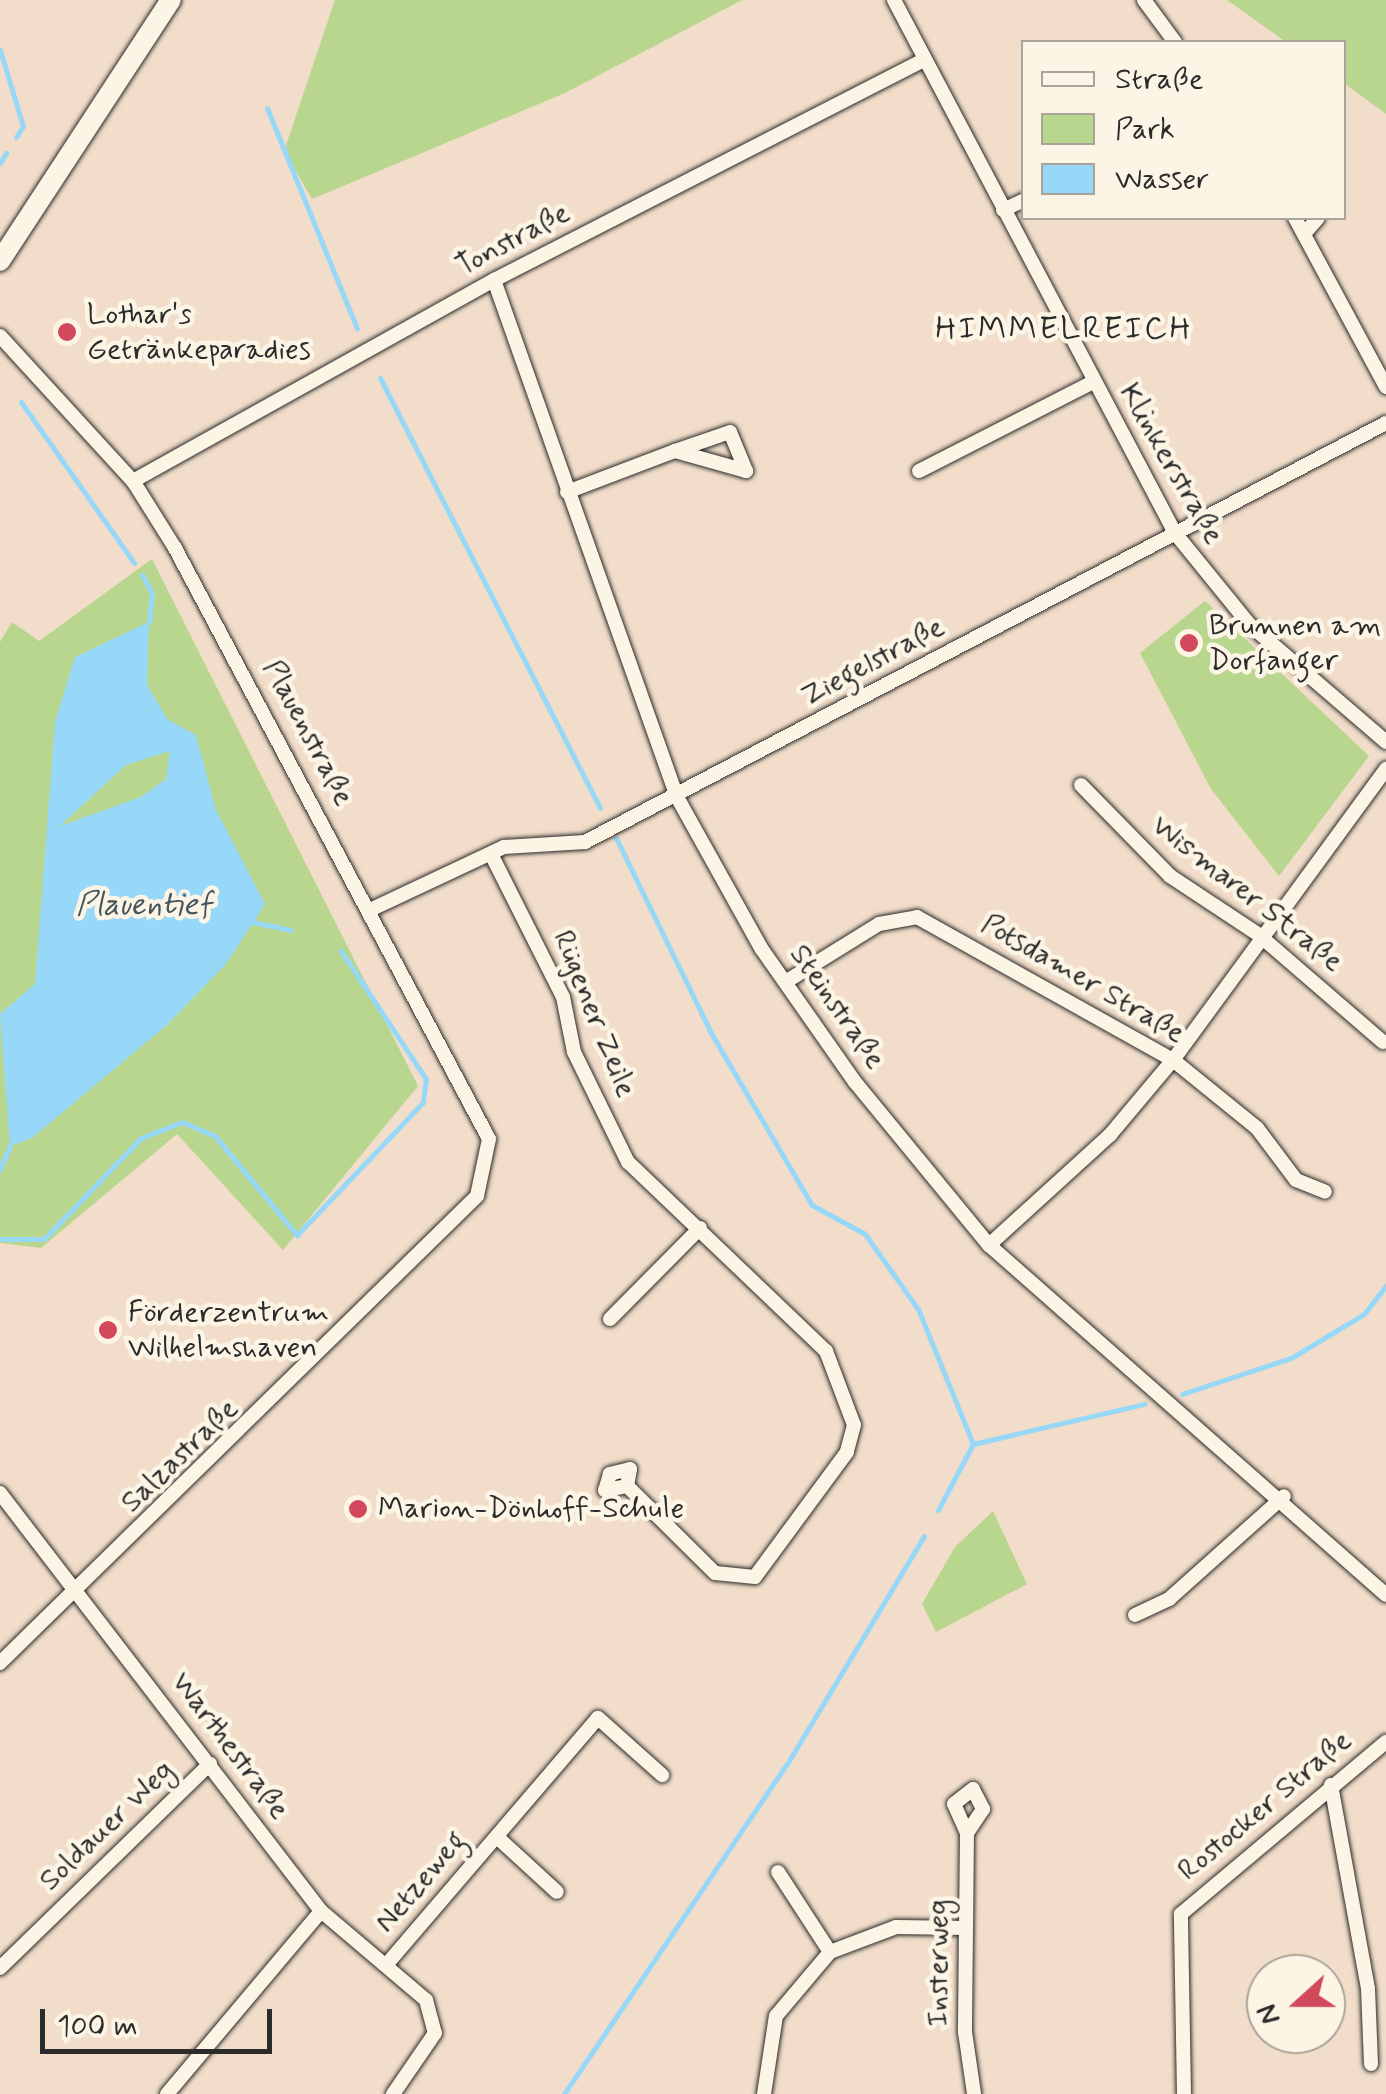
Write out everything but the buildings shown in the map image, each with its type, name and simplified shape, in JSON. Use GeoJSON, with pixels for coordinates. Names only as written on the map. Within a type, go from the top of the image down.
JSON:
{"type":"FeatureCollection","features":[{"type":"Feature","properties":{"kind":"main road"},"geometry":{"type":"LineString","coordinates":[[0,261],[171,0]]}},
{"type":"Feature","properties":{"kind":"street","name":"Klinkerstraße"},"geometry":{"type":"LineString","coordinates":[[894,0],[1175,533],[1249,624],[1386,742]]}},
{"type":"Feature","properties":{"kind":"street"},"geometry":{"type":"LineString","coordinates":[[1144,0],[1174,40]]}},
{"type":"Feature","properties":{"kind":"street","name":"Tonstraße"},"geometry":{"type":"LineString","coordinates":[[133,481],[494,280],[925,59]]}},
{"type":"Feature","properties":{"kind":"street"},"geometry":{"type":"LineString","coordinates":[[1003,210],[1021,201]]}},
{"type":"Feature","properties":{"kind":"street"},"geometry":{"type":"LineString","coordinates":[[1297,220],[1386,388]]}},
{"type":"Feature","properties":{"kind":"street"},"geometry":{"type":"LineString","coordinates":[[1304,234],[1316,220]]}},
{"type":"Feature","properties":{"kind":"street","name":"Steinstraße"},"geometry":{"type":"LineString","coordinates":[[494,280],[677,796],[787,981],[855,1082],[989,1245],[1284,1496],[1386,1595]]}},
{"type":"Feature","properties":{"kind":"street","name":"Plauenstraße"},"geometry":{"type":"LineString","coordinates":[[0,336],[133,481],[372,910],[490,1139],[477,1196]]}},
{"type":"Feature","properties":{"kind":"street"},"geometry":{"type":"LineString","coordinates":[[919,472],[1093,382]]}},
{"type":"Feature","properties":{"kind":"street","name":"Ziegelstraße"},"geometry":{"type":"LineString","coordinates":[[372,910],[491,854],[586,842],[1386,423]]}},
{"type":"Feature","properties":{"kind":"street"},"geometry":{"type":"LineString","coordinates":[[567,492],[675,451],[730,432],[746,471],[700,452],[675,451]]}},
{"type":"Feature","properties":{"kind":"street"},"geometry":{"type":"LineString","coordinates":[[989,1245],[1110,1135],[1173,1060],[1258,936],[1386,769]]}},
{"type":"Feature","properties":{"kind":"street","name":"Wismarer Straße"},"geometry":{"type":"LineString","coordinates":[[1081,785],[1170,876],[1258,936],[1382,1042]]}},
{"type":"Feature","properties":{"kind":"street","name":"Rügener Zeile"},"geometry":{"type":"LineString","coordinates":[[491,854],[563,997],[574,1052],[628,1162],[826,1351],[854,1425],[846,1452],[755,1577],[728,1581],[627,1486]]}},
{"type":"Feature","properties":{"kind":"street","name":"Potsdamer Straße"},"geometry":{"type":"LineString","coordinates":[[787,981],[879,924],[917,916],[1173,1060],[1257,1128],[1296,1180],[1326,1192]]}},
{"type":"Feature","properties":{"kind":"street","name":"Salzastraße"},"geometry":{"type":"LineString","coordinates":[[0,1664],[77,1593],[477,1196]]}},
{"type":"Feature","properties":{"kind":"street"},"geometry":{"type":"LineString","coordinates":[[610,1320],[700,1228]]}},
{"type":"Feature","properties":{"kind":"street","name":"Warthestraße"},"geometry":{"type":"LineString","coordinates":[[0,1493],[321,1911],[387,1964],[434,2015],[435,2033],[393,2094]]}},
{"type":"Feature","properties":{"kind":"street"},"geometry":{"type":"LineString","coordinates":[[1136,1615],[1170,1599],[1284,1496]]}},
{"type":"Feature","properties":{"kind":"street","name":"Netzeweg"},"geometry":{"type":"LineString","coordinates":[[387,1964],[598,1718],[662,1774]]}},
{"type":"Feature","properties":{"kind":"street","name":"Rostocker Straße"},"geometry":{"type":"LineString","coordinates":[[1184,2094],[1181,1914],[1330,1785],[1386,1742]]}},
{"type":"Feature","properties":{"kind":"street","name":"Soldauer Weg"},"geometry":{"type":"LineString","coordinates":[[0,1968],[210,1764]]}},
{"type":"Feature","properties":{"kind":"street"},"geometry":{"type":"LineString","coordinates":[[1330,1785],[1368,1988],[1371,2064]]}},
{"type":"Feature","properties":{"kind":"street","name":"Insterweg"},"geometry":{"type":"LineString","coordinates":[[968,1832],[966,1928],[974,2094]]}},
{"type":"Feature","properties":{"kind":"street","name":"Netzeweg"},"geometry":{"type":"LineString","coordinates":[[497,1837],[557,1892]]}},
{"type":"Feature","properties":{"kind":"street"},"geometry":{"type":"LineString","coordinates":[[778,1872],[830,1952]]}},
{"type":"Feature","properties":{"kind":"street"},"geometry":{"type":"LineString","coordinates":[[168,2094],[321,1911]]}},
{"type":"Feature","properties":{"kind":"street"},"geometry":{"type":"LineString","coordinates":[[764,2094],[776,2016],[830,1952],[896,1927],[966,1928]]}},
{"type":"Feature","properties":{"kind":"green space"},"geometry":{"type":"Polygon","coordinates":[[[335,0],[742,0],[565,93],[312,199],[284,151],[335,0]]]}},
{"type":"Feature","properties":{"kind":"green space"},"geometry":{"type":"Polygon","coordinates":[[[1227,0],[1386,0],[1386,114],[1346,84],[1346,40],[1283,40],[1227,0]]]}},
{"type":"Feature","properties":{"kind":"green space"},"geometry":{"type":"Polygon","coordinates":[[[152,559],[418,1086],[283,1250],[177,1134],[41,1248],[0,1243],[0,642],[12,622],[39,641],[152,559]]]}},
{"type":"Feature","properties":{"kind":"green space"},"geometry":{"type":"Polygon","coordinates":[[[1205,601],[1369,756],[1279,876],[1211,789],[1140,653],[1205,601]]]}},
{"type":"Feature","properties":{"kind":"green space"},"geometry":{"type":"Polygon","coordinates":[[[993,1511],[1027,1584],[936,1632],[922,1604],[955,1547],[993,1511]]]}},
{"type":"Feature","properties":{"kind":"water","name":"Plauentief"},"geometry":{"type":"Polygon","coordinates":[[[149,622],[147,685],[168,720],[196,735],[216,810],[265,904],[226,964],[167,1025],[32,1138],[10,1146],[0,1014],[35,984],[55,722],[75,657],[149,622]],[[170,751],[126,765],[60,826],[141,797],[166,779],[170,751]]]}},
{"type":"Feature","properties":{"kind":"waterway"},"geometry":{"type":"LineString","coordinates":[[0,50],[23,126],[16,137]]}},
{"type":"Feature","properties":{"kind":"waterway"},"geometry":{"type":"LineString","coordinates":[[267,108],[357,328]]}},
{"type":"Feature","properties":{"kind":"waterway"},"geometry":{"type":"LineString","coordinates":[[0,163],[6,153]]}},
{"type":"Feature","properties":{"kind":"waterway"},"geometry":{"type":"LineString","coordinates":[[380,378],[600,808]]}},
{"type":"Feature","properties":{"kind":"waterway"},"geometry":{"type":"LineString","coordinates":[[21,402],[134,563]]}},
{"type":"Feature","properties":{"kind":"waterway"},"geometry":{"type":"LineString","coordinates":[[142,575],[152,593],[149,622]]}},
{"type":"Feature","properties":{"kind":"waterway"},"geometry":{"type":"LineString","coordinates":[[616,838],[711,1033],[812,1205],[865,1234],[918,1309],[973,1444]]}},
{"type":"Feature","properties":{"kind":"waterway"},"geometry":{"type":"LineString","coordinates":[[253,922],[291,930]]}},
{"type":"Feature","properties":{"kind":"waterway"},"geometry":{"type":"LineString","coordinates":[[0,1239],[44,1239],[141,1138],[182,1122],[215,1136],[297,1235],[423,1102],[426,1079],[341,951]]}},
{"type":"Feature","properties":{"kind":"waterway"},"geometry":{"type":"LineString","coordinates":[[0,1169],[10,1146]]}},
{"type":"Feature","properties":{"kind":"waterway"},"geometry":{"type":"LineString","coordinates":[[1182,1394],[1291,1358],[1364,1314],[1386,1286]]}},
{"type":"Feature","properties":{"kind":"waterway"},"geometry":{"type":"LineString","coordinates":[[938,1510],[973,1444],[1144,1404]]}},
{"type":"Feature","properties":{"kind":"waterway"},"geometry":{"type":"LineString","coordinates":[[564,2094],[787,1764],[924,1536]]}},
{"type":"Feature","properties":{"kind":"place","name":"Lothar's Getränkeparadies"},"geometry":{"type":"Point","coordinates":[67,332]}},
{"type":"Feature","properties":{"kind":"place","name":"Brunnen am Dorfanger"},"geometry":{"type":"Point","coordinates":[1189,643]}},
{"type":"Feature","properties":{"kind":"place","name":"Förderzentrum Wilhelmshaven"},"geometry":{"type":"Point","coordinates":[108,1330]}},
{"type":"Feature","properties":{"kind":"place","name":"Marion-Dönhoff-Schule"},"geometry":{"type":"Point","coordinates":[358,1509]}},
{"type":"Feature","properties":{"kind":"district","name":"HIMMELREICH"},"geometry":{"type":"Point","coordinates":[1064,329]}}]}
